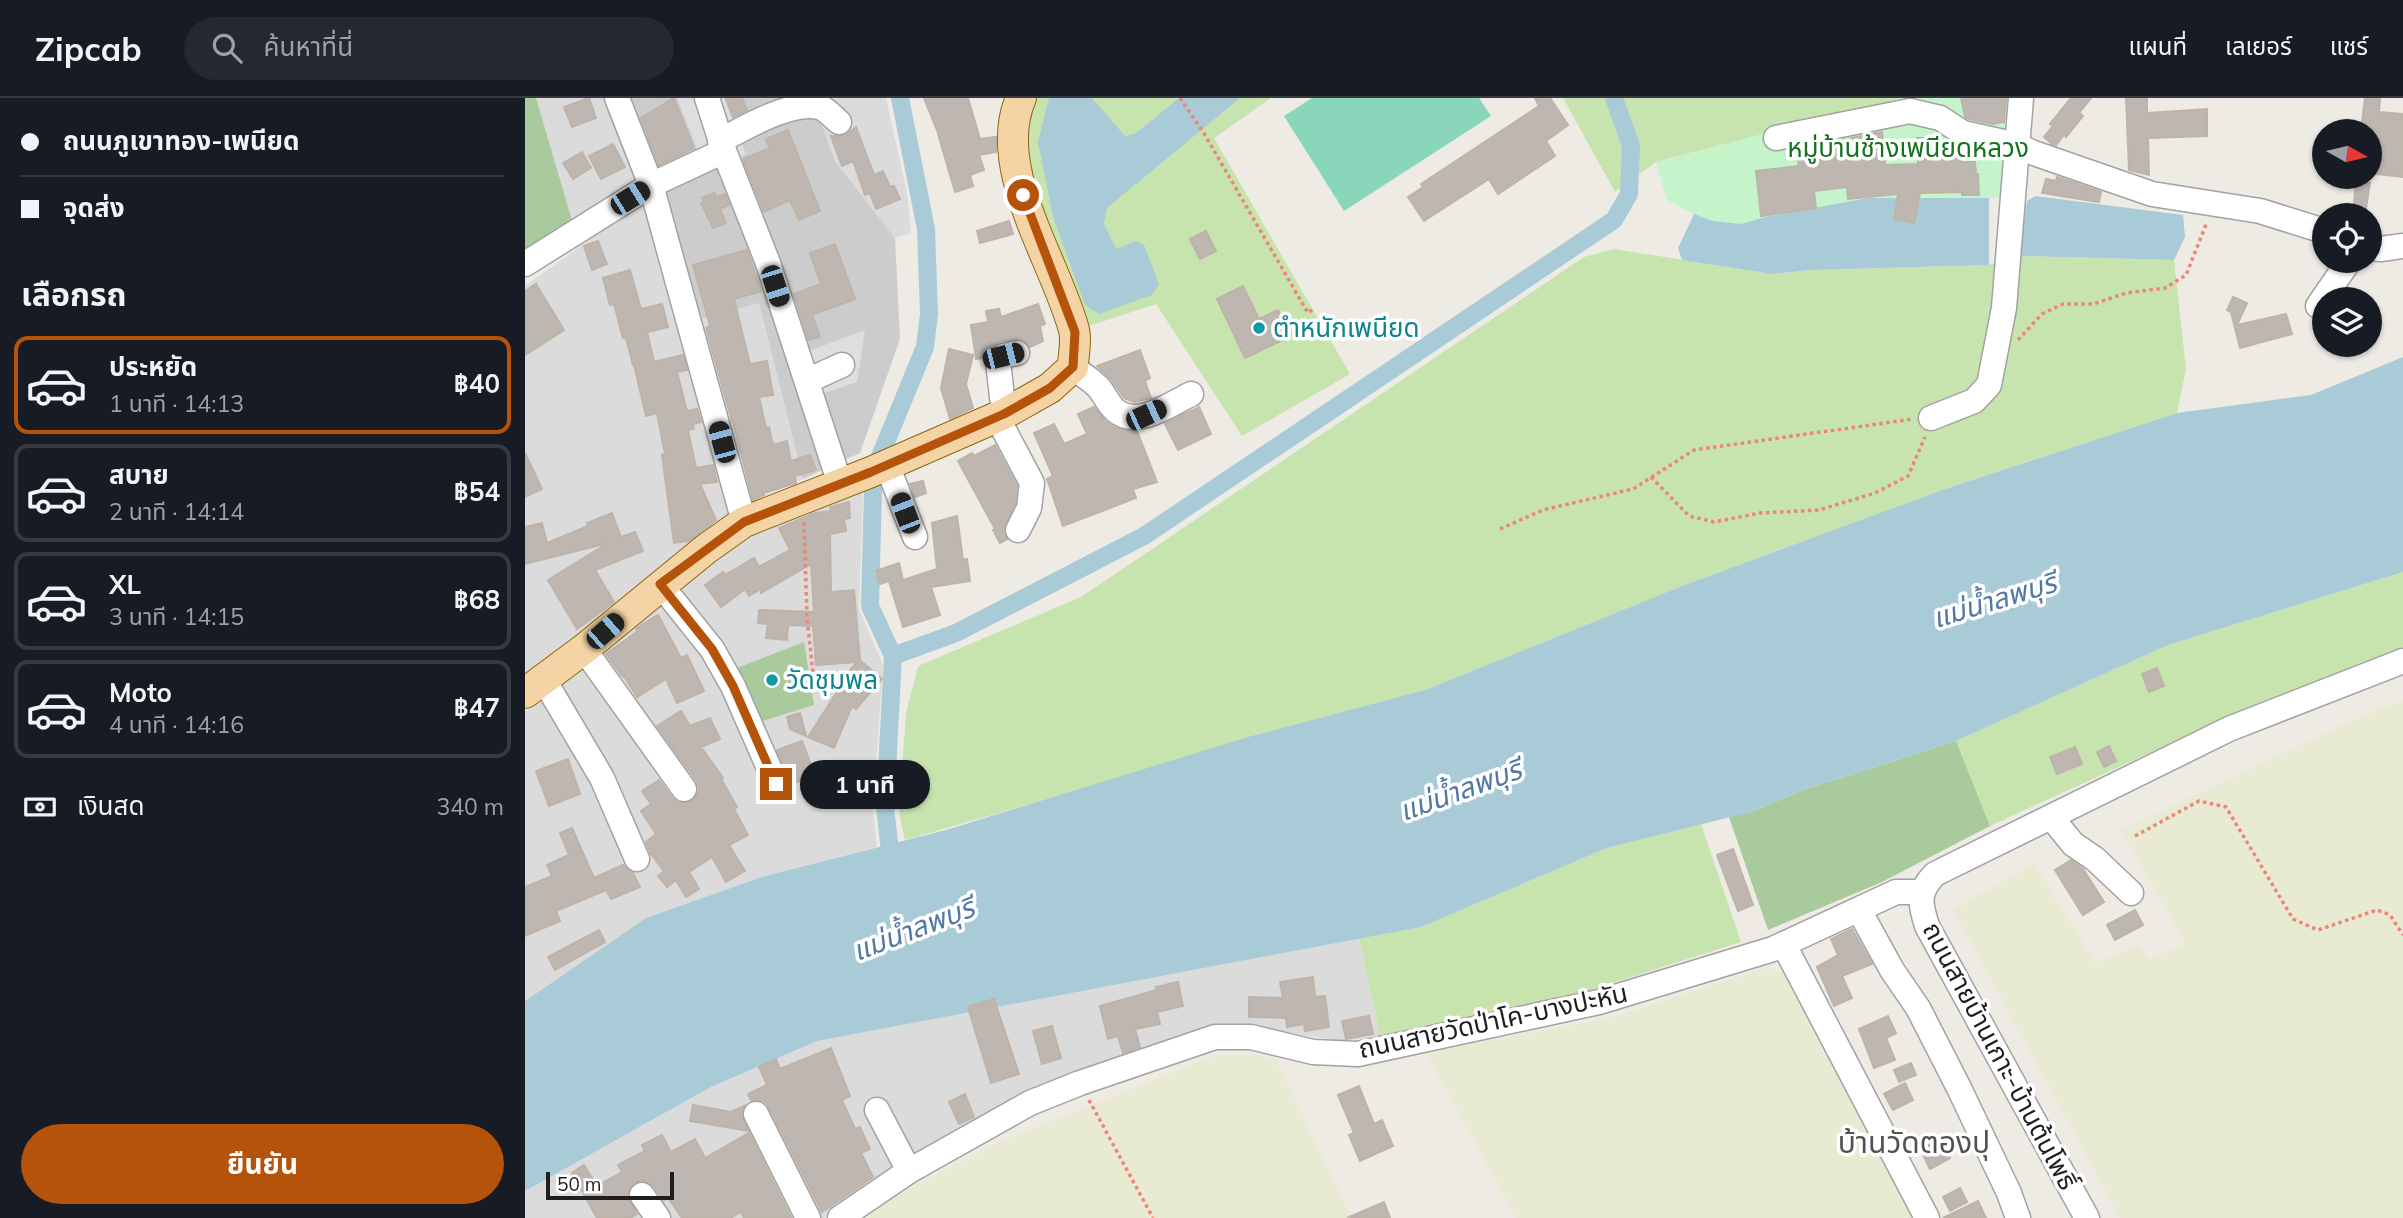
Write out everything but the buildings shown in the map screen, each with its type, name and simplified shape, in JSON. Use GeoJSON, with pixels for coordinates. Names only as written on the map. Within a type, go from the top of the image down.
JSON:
{"type":"FeatureCollection","features":[{"type":"Feature","properties":{"kind":"main road"},"geometry":{"type":"LineString","coordinates":[[534,686],[584,649],[660,584],[744,522],[879,468],[1000,415],[1050,388],[1073,367],[1075,332],[1023,195],[1016,167],[1014,123],[1021,98]]}},
{"type":"Feature","properties":{"kind":"street"},"geometry":{"type":"LineString","coordinates":[[617,98],[651,185],[744,522]]}},
{"type":"Feature","properties":{"kind":"street"},"geometry":{"type":"LineString","coordinates":[[707,98],[722,146],[768,262],[840,484]]}},
{"type":"Feature","properties":{"kind":"street"},"geometry":{"type":"LineString","coordinates":[[1931,418],[1974,401],[1989,385],[2004,308],[2021,98]]}},
{"type":"Feature","properties":{"kind":"street"},"geometry":{"type":"LineString","coordinates":[[525,264],[651,185],[780,110],[796,105],[820,107],[839,122]]}},
{"type":"Feature","properties":{"kind":"street"},"geometry":{"type":"LineString","coordinates":[[1776,138],[1910,111],[1940,118],[1963,133],[2017,145],[2152,194],[2260,211],[2312,227]]}},
{"type":"Feature","properties":{"kind":"street"},"geometry":{"type":"LineString","coordinates":[[2382,249],[2403,246]]}},
{"type":"Feature","properties":{"kind":"street"},"geometry":{"type":"LineString","coordinates":[[1017,353],[1003,356],[998,362],[1000,415],[1032,483],[1024,519]]}},
{"type":"Feature","properties":{"kind":"street"},"geometry":{"type":"LineString","coordinates":[[807,381],[842,365]]}},
{"type":"Feature","properties":{"kind":"street"},"geometry":{"type":"LineString","coordinates":[[1073,367],[1098,386],[1112,408],[1121,415],[1132,418],[1146,415],[1191,394]]}},
{"type":"Feature","properties":{"kind":"street"},"geometry":{"type":"LineString","coordinates":[[879,468],[915,537]]}},
{"type":"Feature","properties":{"kind":"street"},"geometry":{"type":"LineString","coordinates":[[660,584],[712,649],[733,686],[776,784]]}},
{"type":"Feature","properties":{"kind":"street"},"geometry":{"type":"LineString","coordinates":[[584,649],[684,789]]}},
{"type":"Feature","properties":{"kind":"street"},"geometry":{"type":"LineString","coordinates":[[1922,892],[1935,874],[2229,729],[2403,661]]}},
{"type":"Feature","properties":{"kind":"street"},"geometry":{"type":"LineString","coordinates":[[534,686],[602,778],[637,859]]}},
{"type":"Feature","properties":{"kind":"street"},"geometry":{"type":"LineString","coordinates":[[2051,817],[2073,845],[2095,859],[2131,893]]}},
{"type":"Feature","properties":{"kind":"street","name":"ถนนสายวัดป่าโค-บางปะหัน"},"geometry":{"type":"LineString","coordinates":[[840,1218],[908,1171],[1030,1103],[1215,1037],[1251,1037],[1313,1052],[1357,1054],[1598,1002],[1784,945],[1896,892],[1922,892]]}},
{"type":"Feature","properties":{"kind":"street","name":"ถนนสายบ้านเกาะ-บ้านต้นโพธิ์"},"geometry":{"type":"LineString","coordinates":[[1922,892],[1922,909],[1927,926],[2087,1218]]}},
{"type":"Feature","properties":{"kind":"street"},"geometry":{"type":"LineString","coordinates":[[1859,910],[1892,970],[1918,1008],[1959,1088],[2009,1193],[2018,1218]]}},
{"type":"Feature","properties":{"kind":"street"},"geometry":{"type":"LineString","coordinates":[[1784,945],[1927,1218]]}},
{"type":"Feature","properties":{"kind":"street"},"geometry":{"type":"LineString","coordinates":[[877,1110],[908,1171]]}},
{"type":"Feature","properties":{"kind":"street"},"geometry":{"type":"LineString","coordinates":[[756,1114],[808,1218]]}},
{"type":"Feature","properties":{"kind":"street"},"geometry":{"type":"LineString","coordinates":[[642,1195],[658,1218]]}},
{"type":"Feature","properties":{"kind":"path"},"geometry":{"type":"LineString","coordinates":[[1180,98],[1205,135],[1308,313],[1313,309]]}},
{"type":"Feature","properties":{"kind":"path"},"geometry":{"type":"LineString","coordinates":[[1996,347],[2018,340],[2042,314],[2063,304],[2093,304],[2126,293],[2165,288],[2186,275],[2214,204]]}},
{"type":"Feature","properties":{"kind":"path"},"geometry":{"type":"LineString","coordinates":[[1500,528],[1542,510],[1633,489],[1651,477],[1694,450],[1931,418],[1920,452],[1908,476],[1875,493],[1819,510],[1759,513],[1714,522],[1689,516],[1651,477]]}},
{"type":"Feature","properties":{"kind":"path"},"geometry":{"type":"LineString","coordinates":[[803,499],[807,618],[813,673]]}},
{"type":"Feature","properties":{"kind":"path"},"geometry":{"type":"LineString","coordinates":[[2135,836],[2199,801],[2226,807],[2293,919],[2318,930],[2377,910],[2391,915],[2403,935]]}},
{"type":"Feature","properties":{"kind":"path"},"geometry":{"type":"LineString","coordinates":[[1080,1083],[1153,1218]]}},
{"type":"Feature","properties":{"kind":"shaded area"},"geometry":{"type":"Polygon","coordinates":[[[525,98],[609,98],[639,175],[573,224],[525,98]]]}},
{"type":"Feature","properties":{"kind":"shaded area"},"geometry":{"type":"Polygon","coordinates":[[[624,98],[812,98],[835,161],[895,238],[900,339],[860,453],[803,479],[759,303],[698,320],[624,98]]]}},
{"type":"Feature","properties":{"kind":"shaded area"},"geometry":{"type":"Polygon","coordinates":[[[677,98],[724,98],[746,154],[706,171],[677,98]]]}},
{"type":"Feature","properties":{"kind":"shaded area"},"geometry":{"type":"Polygon","coordinates":[[[812,98],[886,98],[907,193],[911,233],[895,238],[835,161],[812,98]]]}},
{"type":"Feature","properties":{"kind":"shaded area"},"geometry":{"type":"Polygon","coordinates":[[[645,200],[731,517],[525,678],[525,286],[645,200]]]}},
{"type":"Feature","properties":{"kind":"shaded area"},"geometry":{"type":"Polygon","coordinates":[[[759,303],[803,479],[750,503],[698,320],[759,303]]]}},
{"type":"Feature","properties":{"kind":"shaded area"},"geometry":{"type":"Polygon","coordinates":[[[865,330],[857,382],[819,395],[806,352],[865,330]]]}},
{"type":"Feature","properties":{"kind":"shaded area"},"geometry":{"type":"Polygon","coordinates":[[[863,492],[859,609],[883,665],[873,808],[877,847],[765,876],[646,918],[525,1001],[525,712],[582,670],[711,560],[751,536],[863,492]]]}},
{"type":"Feature","properties":{"kind":"shaded area"},"geometry":{"type":"Polygon","coordinates":[[[1359,938],[1380,1036],[1342,1041],[1256,1028],[1208,1029],[892,1171],[824,1218],[525,1218],[525,1191],[711,1087],[817,1041],[1359,938]]]}},
{"type":"Feature","properties":{"kind":"green space"},"geometry":{"type":"Polygon","coordinates":[[[525,98],[536,98],[573,224],[525,258],[525,98]]]}},
{"type":"Feature","properties":{"kind":"green space"},"geometry":{"type":"Polygon","coordinates":[[[1031,98],[1271,98],[1214,138],[1350,374],[1242,436],[1156,304],[1083,328],[1021,147],[1031,98]]]}},
{"type":"Feature","properties":{"kind":"green space"},"geometry":{"type":"Polygon","coordinates":[[[1312,98],[1479,98],[1491,116],[1344,211],[1284,116],[1312,98]]]}},
{"type":"Feature","properties":{"kind":"green space"},"geometry":{"type":"Polygon","coordinates":[[[1563,98],[1902,98],[1656,162],[1615,192],[1563,98]]]}},
{"type":"Feature","properties":{"kind":"green space","name":"หมู่บ้านช้างเพนียดหลวง"},"geometry":{"type":"Polygon","coordinates":[[[1902,98],[2010,98],[2001,198],[1868,198],[1741,224],[1713,221],[1667,200],[1656,162],[1902,98]]]}},
{"type":"Feature","properties":{"kind":"green space"},"geometry":{"type":"Polygon","coordinates":[[[1614,249],[1773,274],[1811,270],[1989,265],[2019,256],[2174,260],[2186,369],[2177,413],[1942,490],[1682,586],[1425,690],[905,840],[899,812],[906,713],[918,666],[1081,597],[1584,257],[1614,249]]]}},
{"type":"Feature","properties":{"kind":"green space"},"geometry":{"type":"Polygon","coordinates":[[[2403,572],[2403,647],[2254,705],[1990,826],[1956,741],[2168,645],[2403,572]]]}},
{"type":"Feature","properties":{"kind":"green space"},"geometry":{"type":"Polygon","coordinates":[[[804,642],[814,705],[756,723],[729,671],[804,642]]]}},
{"type":"Feature","properties":{"kind":"green space"},"geometry":{"type":"Polygon","coordinates":[[[2403,701],[2403,1218],[2120,1218],[1953,910],[2034,863],[2096,963],[2139,945],[2149,960],[2185,943],[2121,830],[2379,708],[2403,701]]]}},
{"type":"Feature","properties":{"kind":"green space"},"geometry":{"type":"Polygon","coordinates":[[[1956,741],[1990,826],[1882,882],[1768,930],[1729,817],[1750,812],[1806,789],[1956,741]]]}},
{"type":"Feature","properties":{"kind":"green space"},"geometry":{"type":"Polygon","coordinates":[[[1701,824],[1741,942],[1587,991],[1380,1036],[1359,938],[1421,927],[1607,848],[1701,824]]]}},
{"type":"Feature","properties":{"kind":"green space"},"geometry":{"type":"Polygon","coordinates":[[[1768,967],[1791,978],[1915,1218],[1516,1218],[1425,1051],[1606,1019],[1768,967]]]}},
{"type":"Feature","properties":{"kind":"green space"},"geometry":{"type":"Polygon","coordinates":[[[1258,1055],[1276,1060],[1352,1218],[867,1218],[884,1203],[992,1145],[1214,1056],[1258,1055]]]}},
{"type":"Feature","properties":{"kind":"water"},"geometry":{"type":"Polygon","coordinates":[[[1049,98],[1092,98],[1125,136],[1135,134],[1179,98],[1240,98],[1107,208],[1104,224],[1116,249],[1136,241],[1144,245],[1159,284],[1152,295],[1099,314],[1085,305],[1053,217],[1038,142],[1049,98]]]}},
{"type":"Feature","properties":{"kind":"water"},"geometry":{"type":"Polygon","coordinates":[[[2035,196],[2183,215],[2185,237],[2174,260],[2019,256],[2027,201],[2035,196]]]}},
{"type":"Feature","properties":{"kind":"water"},"geometry":{"type":"Polygon","coordinates":[[[1868,198],[1989,198],[1989,265],[1811,270],[1773,274],[1682,260],[1678,248],[1694,214],[1713,221],[1741,224],[1868,198]]]}},
{"type":"Feature","properties":{"kind":"water","name":"แม่น้ำลพบุรี"},"geometry":{"type":"Polygon","coordinates":[[[2403,357],[2403,572],[2168,645],[1956,741],[1806,789],[1750,812],[1607,848],[1421,927],[817,1041],[711,1087],[525,1191],[525,1001],[646,918],[765,876],[946,830],[1248,737],[1425,690],[1682,586],[1942,490],[2177,413],[2311,395],[2403,357]]]}},
{"type":"Feature","properties":{"kind":"waterway"},"geometry":{"type":"LineString","coordinates":[[879,459],[925,347],[929,314],[926,229],[900,98]]}},
{"type":"Feature","properties":{"kind":"waterway"},"geometry":{"type":"LineString","coordinates":[[893,656],[956,633],[1144,536],[1614,220],[1629,194],[1631,146],[1614,98]]}},
{"type":"Feature","properties":{"kind":"waterway"},"geometry":{"type":"LineString","coordinates":[[873,489],[870,606],[893,656],[885,808],[892,868]]}},
{"type":"Feature","properties":{"kind":"place","name":"ตำหนักเพนียด"},"geometry":{"type":"Point","coordinates":[1259,328]}},
{"type":"Feature","properties":{"kind":"place","name":"วัดชุมพล"},"geometry":{"type":"Point","coordinates":[772,680]}},
{"type":"Feature","properties":{"kind":"district","name":"บ้านวัดตองปุ"},"geometry":{"type":"Point","coordinates":[1914,1143]}},
{"type":"Feature","properties":{"kind":"route"},"geometry":{"type":"LineString","coordinates":[[776,784],[733,686],[712,649],[660,584],[744,522],[871,472],[1004,414],[1050,388],[1073,367],[1075,332],[1023,195]]}}]}
